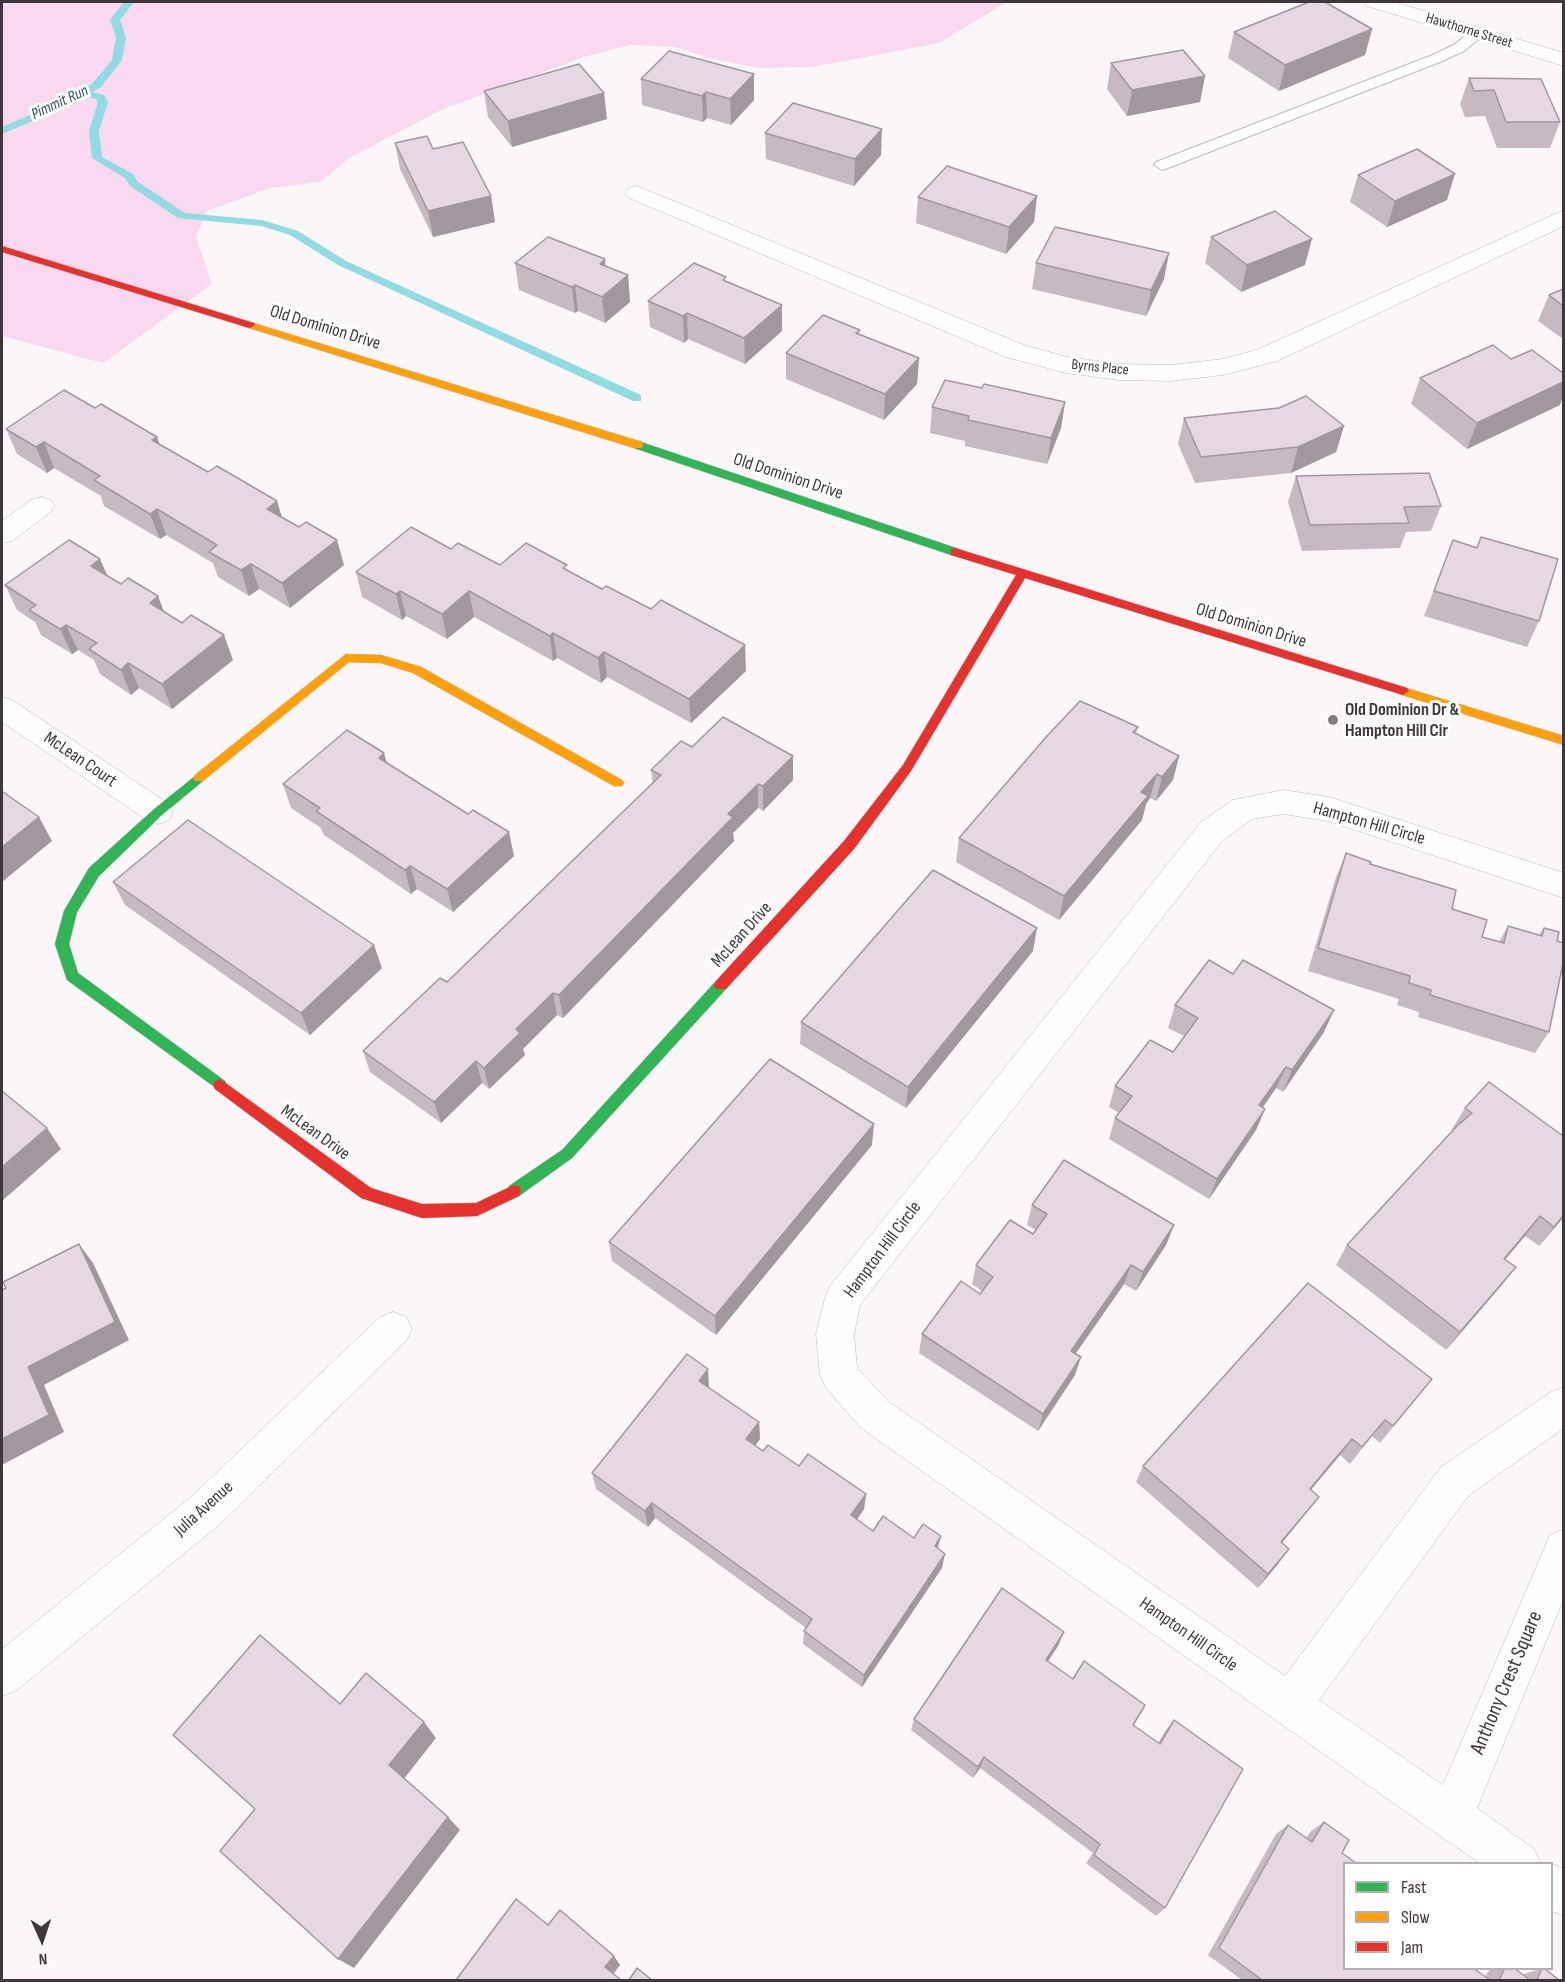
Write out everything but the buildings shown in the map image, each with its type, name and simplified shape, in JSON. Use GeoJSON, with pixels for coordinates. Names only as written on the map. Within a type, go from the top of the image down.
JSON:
{"type":"FeatureCollection","features":[{"type":"Feature","properties":{"kind":"street","name":"Hawthorne Street"},"geometry":{"type":"LineString","coordinates":[[1374,2],[1563,60]]}},
{"type":"Feature","properties":{"kind":"street","name":"Byrns Place"},"geometry":{"type":"LineString","coordinates":[[637,193],[1016,351],[1066,365],[1120,372],[1171,373],[1212,368],[1268,355],[1563,217]]}},
{"type":"Feature","properties":{"kind":"street","name":"Old Dominion Drive"},"geometry":{"type":"LineString","coordinates":[[2,249],[612,436],[1022,574],[1563,741]]}},
{"type":"Feature","properties":{"kind":"street"},"geometry":{"type":"LineString","coordinates":[[2,534],[41,506]]}},
{"type":"Feature","properties":{"kind":"street","name":"McLean Drive"},"geometry":{"type":"LineString","coordinates":[[618,783],[417,670],[381,659],[346,658],[158,812],[94,872],[71,911],[62,944],[72,976],[366,1193],[422,1211],[477,1209],[522,1187],[567,1154],[849,845],[907,768],[1022,574]]}},
{"type":"Feature","properties":{"kind":"street","name":"McLean Court"},"geometry":{"type":"LineString","coordinates":[[2,708],[158,812]]}},
{"type":"Feature","properties":{"kind":"street","name":"Hampton Hill Circle"},"geometry":{"type":"LineString","coordinates":[[1517,1862],[1289,1706],[875,1415],[840,1375],[835,1334],[843,1298],[1212,831],[1244,808],[1283,802],[1329,809],[1563,886]]}},
{"type":"Feature","properties":{"kind":"street","name":"Julia Avenue"},"geometry":{"type":"LineString","coordinates":[[2,1675],[205,1511],[393,1329]]}},
{"type":"Feature","properties":{"kind":"street"},"geometry":{"type":"LineString","coordinates":[[1289,1706],[1455,1481],[1563,1405]]}},
{"type":"Feature","properties":{"kind":"street","name":"Anthony Crest Square"},"geometry":{"type":"LineString","coordinates":[[1451,1818],[1563,1549]]}},
{"type":"Feature","properties":{"kind":"lane"},"geometry":{"type":"LineString","coordinates":[[1162,165],[1435,59],[1459,48],[1476,34]]}},
{"type":"Feature","properties":{"kind":"shaded area"},"geometry":{"type":"Polygon","coordinates":[[[2,2],[1007,2],[939,43],[813,67],[758,68],[708,58],[676,47],[630,45],[584,57],[443,109],[349,158],[321,182],[270,188],[207,211],[196,237],[212,284],[103,363],[2,336],[2,2]]]}},
{"type":"Feature","properties":{"kind":"waterway","name":"Pimmit Run"},"geometry":{"type":"LineString","coordinates":[[83,93],[96,86],[117,60],[121,37],[115,20],[129,2]]}},
{"type":"Feature","properties":{"kind":"waterway","name":"Pimmit Run"},"geometry":{"type":"LineString","coordinates":[[2,131],[83,93]]}},
{"type":"Feature","properties":{"kind":"waterway"},"geometry":{"type":"LineString","coordinates":[[83,93],[100,97],[103,102],[94,131],[97,158],[129,176],[134,184],[182,216],[262,223],[294,233],[342,263],[637,398]]}},
{"type":"Feature","properties":{"kind":"traffic: fast"},"geometry":{"type":"LineString","coordinates":[[638,445],[955,552]]}},
{"type":"Feature","properties":{"kind":"traffic: fast"},"geometry":{"type":"LineString","coordinates":[[199,778],[158,812],[94,872],[71,911],[62,944],[72,976],[220,1085]]}},
{"type":"Feature","properties":{"kind":"traffic: fast"},"geometry":{"type":"LineString","coordinates":[[514,1191],[567,1154],[721,985]]}},
{"type":"Feature","properties":{"kind":"traffic: slow"},"geometry":{"type":"LineString","coordinates":[[250,325],[638,445]]}},
{"type":"Feature","properties":{"kind":"traffic: slow"},"geometry":{"type":"LineString","coordinates":[[199,778],[346,658],[381,659],[417,670],[618,783]]}},
{"type":"Feature","properties":{"kind":"traffic: slow"},"geometry":{"type":"LineString","coordinates":[[1403,691],[1564,741]]}},
{"type":"Feature","properties":{"kind":"traffic: jam"},"geometry":{"type":"LineString","coordinates":[[2,249],[250,325]]}},
{"type":"Feature","properties":{"kind":"traffic: jam"},"geometry":{"type":"LineString","coordinates":[[955,552],[1403,691]]}},
{"type":"Feature","properties":{"kind":"traffic: jam"},"geometry":{"type":"LineString","coordinates":[[721,985],[849,845],[907,768],[1022,574]]}},
{"type":"Feature","properties":{"kind":"traffic: jam"},"geometry":{"type":"LineString","coordinates":[[220,1085],[366,1193],[422,1211],[477,1209],[514,1191]]}},
{"type":"Feature","properties":{"kind":"place","name":"Old Dominion Dr & Hampton Hill Cir"},"geometry":{"type":"Point","coordinates":[1333,720]}}]}
